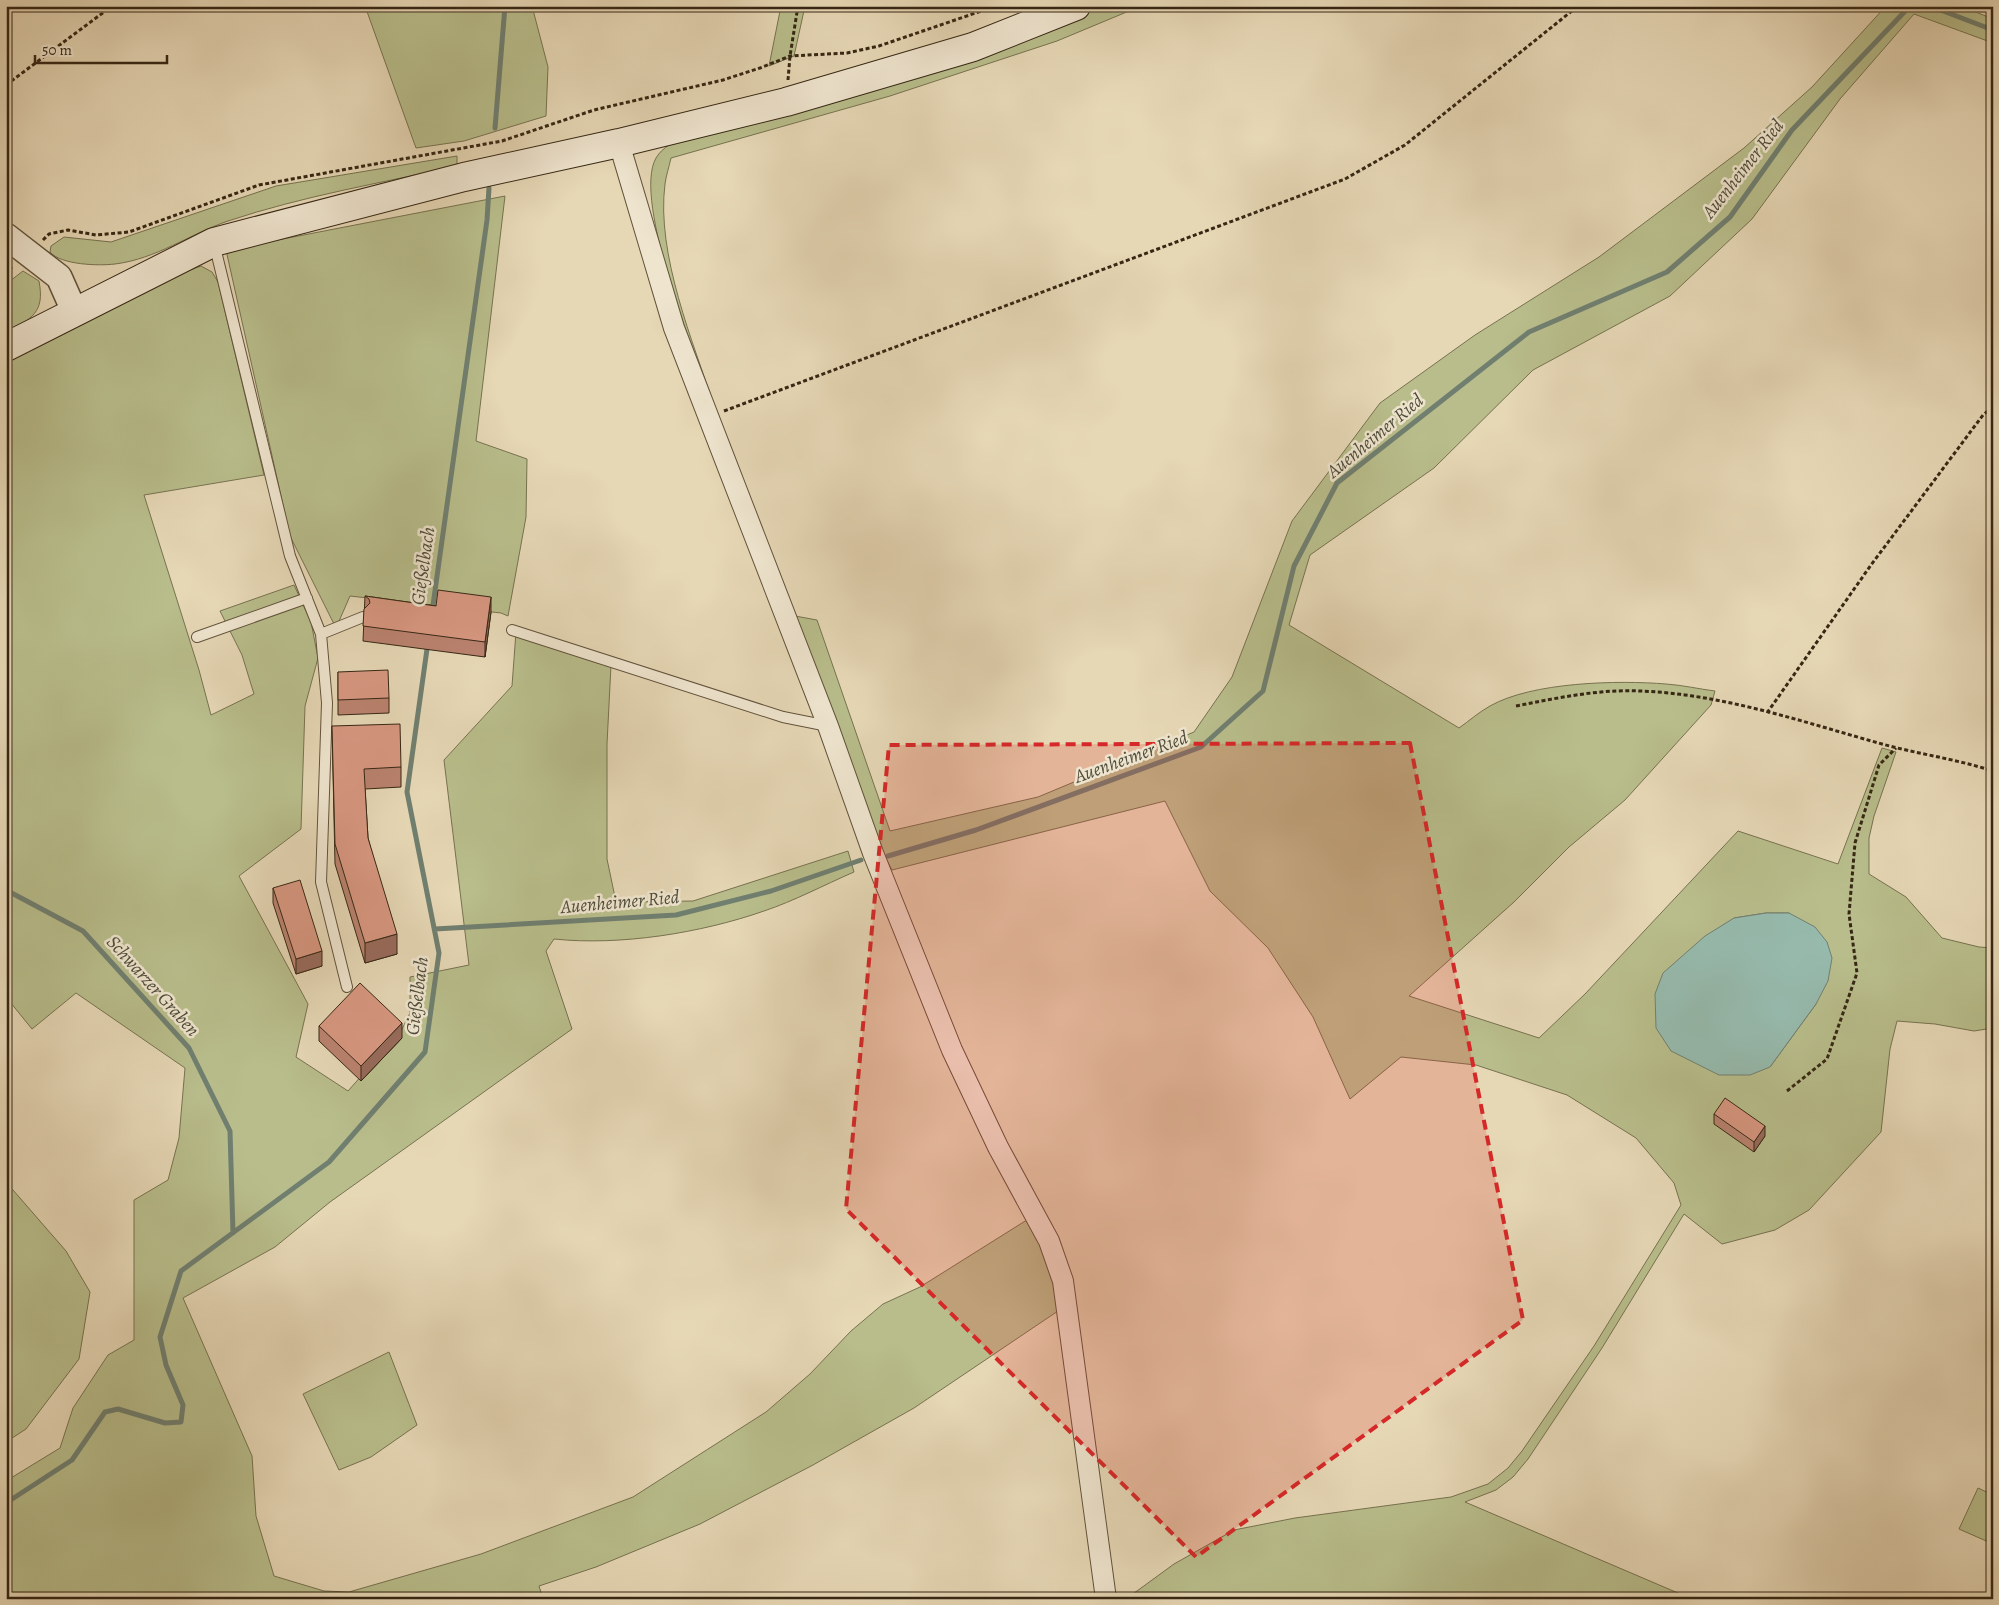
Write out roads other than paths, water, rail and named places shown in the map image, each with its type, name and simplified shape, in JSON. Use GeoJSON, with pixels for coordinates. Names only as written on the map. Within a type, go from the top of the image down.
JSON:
{"type":"FeatureCollection","features":[{"type":"Feature","properties":{"kind":"main road"},"geometry":{"type":"LineString","coordinates":[[6,347],[214,242],[464,177],[619,143],[786,102],[974,47],[1076,6]]}},
{"type":"Feature","properties":{"kind":"street"},"geometry":{"type":"LineString","coordinates":[[619,143],[674,328],[828,726],[873,853],[952,1050],[998,1147],[1049,1241],[1063,1281],[1106,1599]]}},
{"type":"Feature","properties":{"kind":"street"},"geometry":{"type":"LineString","coordinates":[[6,236],[59,277],[75,313]]}},
{"type":"Feature","properties":{"kind":"lane"},"geometry":{"type":"LineString","coordinates":[[214,242],[290,556],[322,634],[327,703],[321,882],[347,987]]}},
{"type":"Feature","properties":{"kind":"lane"},"geometry":{"type":"LineString","coordinates":[[197,637],[307,598]]}},
{"type":"Feature","properties":{"kind":"lane"},"geometry":{"type":"LineString","coordinates":[[322,634],[363,617]]}},
{"type":"Feature","properties":{"kind":"lane"},"geometry":{"type":"LineString","coordinates":[[512,630],[783,717],[828,726]]}},
{"type":"Feature","properties":{"kind":"water"},"geometry":{"type":"Polygon","coordinates":[[[1766,913],[1789,913],[1815,927],[1827,942],[1832,958],[1828,981],[1816,1004],[1770,1067],[1750,1075],[1719,1075],[1671,1051],[1656,1028],[1655,994],[1663,973],[1705,936],[1734,918],[1766,913]]]}},
{"type":"Feature","properties":{"kind":"waterway","name":"Gießelbach"},"geometry":{"type":"LineString","coordinates":[[495,128],[505,6]]}},
{"type":"Feature","properties":{"kind":"waterway","name":"Auenheimer Ried"},"geometry":{"type":"LineString","coordinates":[[888,856],[976,830],[1201,747],[1263,691],[1294,566],[1337,483],[1529,332],[1667,272],[1730,217],[1792,130],[1910,6]]}},
{"type":"Feature","properties":{"kind":"waterway"},"geometry":{"type":"LineString","coordinates":[[1930,6],[1993,30]]}},
{"type":"Feature","properties":{"kind":"waterway","name":"Gießelbach"},"geometry":{"type":"LineString","coordinates":[[432,612],[487,220],[489,188]]}},
{"type":"Feature","properties":{"kind":"waterway","name":"Gießelbach"},"geometry":{"type":"LineString","coordinates":[[6,1503],[72,1460],[105,1412],[118,1409],[165,1423],[181,1422],[183,1405],[166,1365],[160,1337],[181,1271],[329,1162],[425,1052],[439,953],[407,792],[428,642]]}},
{"type":"Feature","properties":{"kind":"waterway","name":"Auenheimer Ried"},"geometry":{"type":"LineString","coordinates":[[435,929],[676,915],[771,891],[861,860]]}},
{"type":"Feature","properties":{"kind":"waterway","name":"Schwarzer Graben"},"geometry":{"type":"LineString","coordinates":[[6,890],[83,931],[189,1048],[230,1131],[233,1233]]}}]}
